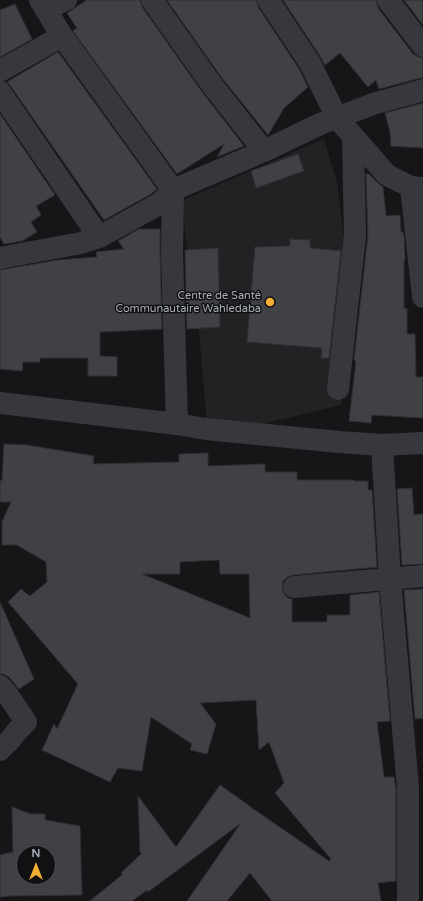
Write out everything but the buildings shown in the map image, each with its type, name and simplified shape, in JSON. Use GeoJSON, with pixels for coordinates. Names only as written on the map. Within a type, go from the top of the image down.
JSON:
{"type":"FeatureCollection","features":[{"type":"Feature","properties":{"kind":"street"},"geometry":{"type":"LineString","coordinates":[[66,0],[42,4],[62,36],[173,190],[172,254],[177,424]]}},
{"type":"Feature","properties":{"kind":"street"},"geometry":{"type":"LineString","coordinates":[[152,0],[212,85],[264,151]]}},
{"type":"Feature","properties":{"kind":"street"},"geometry":{"type":"LineString","coordinates":[[268,0],[310,63],[337,118],[387,175],[417,188],[423,297]]}},
{"type":"Feature","properties":{"kind":"street"},"geometry":{"type":"LineString","coordinates":[[388,0],[423,46]]}},
{"type":"Feature","properties":{"kind":"street"},"geometry":{"type":"LineString","coordinates":[[0,71],[62,36]]}},
{"type":"Feature","properties":{"kind":"street"},"geometry":{"type":"LineString","coordinates":[[0,258],[99,237],[159,204],[173,190],[264,151],[320,124],[376,103],[423,90]]}},
{"type":"Feature","properties":{"kind":"street"},"geometry":{"type":"LineString","coordinates":[[0,92],[99,237]]}},
{"type":"Feature","properties":{"kind":"street"},"geometry":{"type":"LineString","coordinates":[[338,389],[355,236],[353,136]]}},
{"type":"Feature","properties":{"kind":"street"},"geometry":{"type":"LineString","coordinates":[[0,403],[177,424],[206,429],[339,442],[382,445],[423,443]]}},
{"type":"Feature","properties":{"kind":"street"},"geometry":{"type":"LineString","coordinates":[[382,445],[390,579],[408,788],[408,901]]}},
{"type":"Feature","properties":{"kind":"street"},"geometry":{"type":"LineString","coordinates":[[294,587],[423,576]]}},
{"type":"Feature","properties":{"kind":"street"},"geometry":{"type":"LineString","coordinates":[[0,686],[8,695],[26,722],[0,750]]}},
{"type":"Feature","properties":{"kind":"shaded area","name":"Centre de Santé Communautaire Wahledaba"},"geometry":{"type":"Polygon","coordinates":[[[324,139],[337,182],[347,263],[341,405],[208,437],[200,342],[181,201],[324,139]]]}},
{"type":"Feature","properties":{"kind":"place","name":"Centre de Santé Communautaire Wahledaba"},"geometry":{"type":"Point","coordinates":[270,302]}}]}
